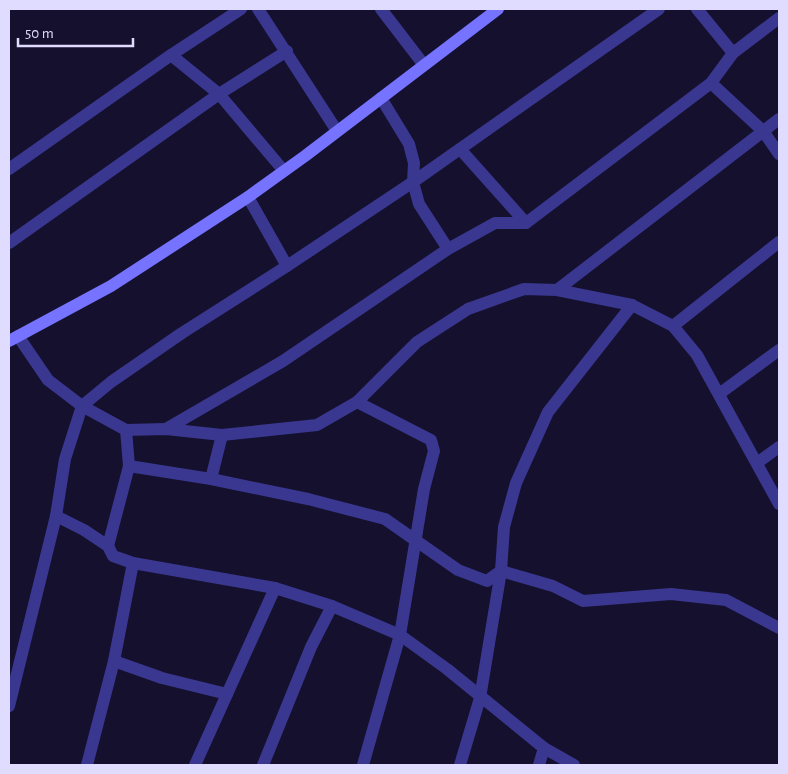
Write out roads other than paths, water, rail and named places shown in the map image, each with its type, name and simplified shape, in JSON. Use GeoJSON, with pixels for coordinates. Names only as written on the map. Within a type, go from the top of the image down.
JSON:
{"type":"FeatureCollection","features":[{"type":"Feature","properties":{"kind":"main road"},"geometry":{"type":"LineString","coordinates":[[13,338],[111,286],[248,197],[498,9]]}},
{"type":"Feature","properties":{"kind":"street"},"geometry":{"type":"LineString","coordinates":[[9,169],[170,55],[241,9]]}},
{"type":"Feature","properties":{"kind":"street"},"geometry":{"type":"LineString","coordinates":[[258,9],[287,51],[337,131]]}},
{"type":"Feature","properties":{"kind":"street"},"geometry":{"type":"LineString","coordinates":[[381,9],[424,65]]}},
{"type":"Feature","properties":{"kind":"street"},"geometry":{"type":"LineString","coordinates":[[9,706],[56,516],[65,459],[82,406],[111,382],[182,332],[287,266],[413,182],[659,9]]}},
{"type":"Feature","properties":{"kind":"street"},"geometry":{"type":"LineString","coordinates":[[697,9],[733,53]]}},
{"type":"Feature","properties":{"kind":"street"},"geometry":{"type":"LineString","coordinates":[[166,429],[283,362],[448,248],[495,223],[526,223],[712,83],[733,53],[779,18]]}},
{"type":"Feature","properties":{"kind":"street"},"geometry":{"type":"LineString","coordinates":[[9,243],[219,94],[287,51]]}},
{"type":"Feature","properties":{"kind":"street"},"geometry":{"type":"LineString","coordinates":[[170,55],[219,94],[284,171]]}},
{"type":"Feature","properties":{"kind":"street"},"geometry":{"type":"LineString","coordinates":[[712,83],[763,131],[779,154]]}},
{"type":"Feature","properties":{"kind":"street"},"geometry":{"type":"LineString","coordinates":[[381,98],[409,144],[414,163],[413,182],[419,204],[448,248]]}},
{"type":"Feature","properties":{"kind":"street"},"geometry":{"type":"LineString","coordinates":[[557,290],[779,119]]}},
{"type":"Feature","properties":{"kind":"street"},"geometry":{"type":"LineString","coordinates":[[460,149],[526,223]]}},
{"type":"Feature","properties":{"kind":"street"},"geometry":{"type":"LineString","coordinates":[[248,197],[287,266]]}},
{"type":"Feature","properties":{"kind":"street"},"geometry":{"type":"LineString","coordinates":[[673,326],[779,242]]}},
{"type":"Feature","properties":{"kind":"street"},"geometry":{"type":"LineString","coordinates":[[13,338],[48,380],[82,406],[126,430],[166,429],[222,435],[317,425],[357,402],[417,342],[468,309],[524,289],[557,290],[632,305],[673,326],[697,355],[779,504]]}},
{"type":"Feature","properties":{"kind":"street"},"geometry":{"type":"LineString","coordinates":[[460,765],[480,698],[501,571],[504,527],[516,483],[548,412],[632,305]]}},
{"type":"Feature","properties":{"kind":"street"},"geometry":{"type":"LineString","coordinates":[[719,394],[779,350]]}},
{"type":"Feature","properties":{"kind":"street"},"geometry":{"type":"LineString","coordinates":[[357,402],[432,440],[434,451],[424,489],[400,635],[363,765]]}},
{"type":"Feature","properties":{"kind":"street"},"geometry":{"type":"LineString","coordinates":[[108,546],[129,466],[126,430]]}},
{"type":"Feature","properties":{"kind":"street"},"geometry":{"type":"LineString","coordinates":[[212,479],[222,435]]}},
{"type":"Feature","properties":{"kind":"street"},"geometry":{"type":"LineString","coordinates":[[757,463],[779,447]]}},
{"type":"Feature","properties":{"kind":"street"},"geometry":{"type":"LineString","coordinates":[[129,466],[212,479],[308,499],[384,519],[416,539],[458,570],[476,578],[487,581],[501,571]]}},
{"type":"Feature","properties":{"kind":"street"},"geometry":{"type":"LineString","coordinates":[[56,516],[84,530],[108,546],[113,556],[133,562],[275,588],[332,606],[400,635],[447,669],[480,698],[544,748],[574,765]]}},
{"type":"Feature","properties":{"kind":"street"},"geometry":{"type":"LineString","coordinates":[[87,765],[114,661],[133,562]]}},
{"type":"Feature","properties":{"kind":"street"},"geometry":{"type":"LineString","coordinates":[[501,571],[553,586],[584,601],[671,594],[726,600],[779,627]]}},
{"type":"Feature","properties":{"kind":"street"},"geometry":{"type":"LineString","coordinates":[[195,765],[275,588]]}},
{"type":"Feature","properties":{"kind":"street"},"geometry":{"type":"LineString","coordinates":[[263,765],[311,647],[332,606]]}},
{"type":"Feature","properties":{"kind":"street"},"geometry":{"type":"LineString","coordinates":[[114,661],[162,678],[227,694]]}},
{"type":"Feature","properties":{"kind":"street"},"geometry":{"type":"LineString","coordinates":[[539,765],[544,748]]}}]}
